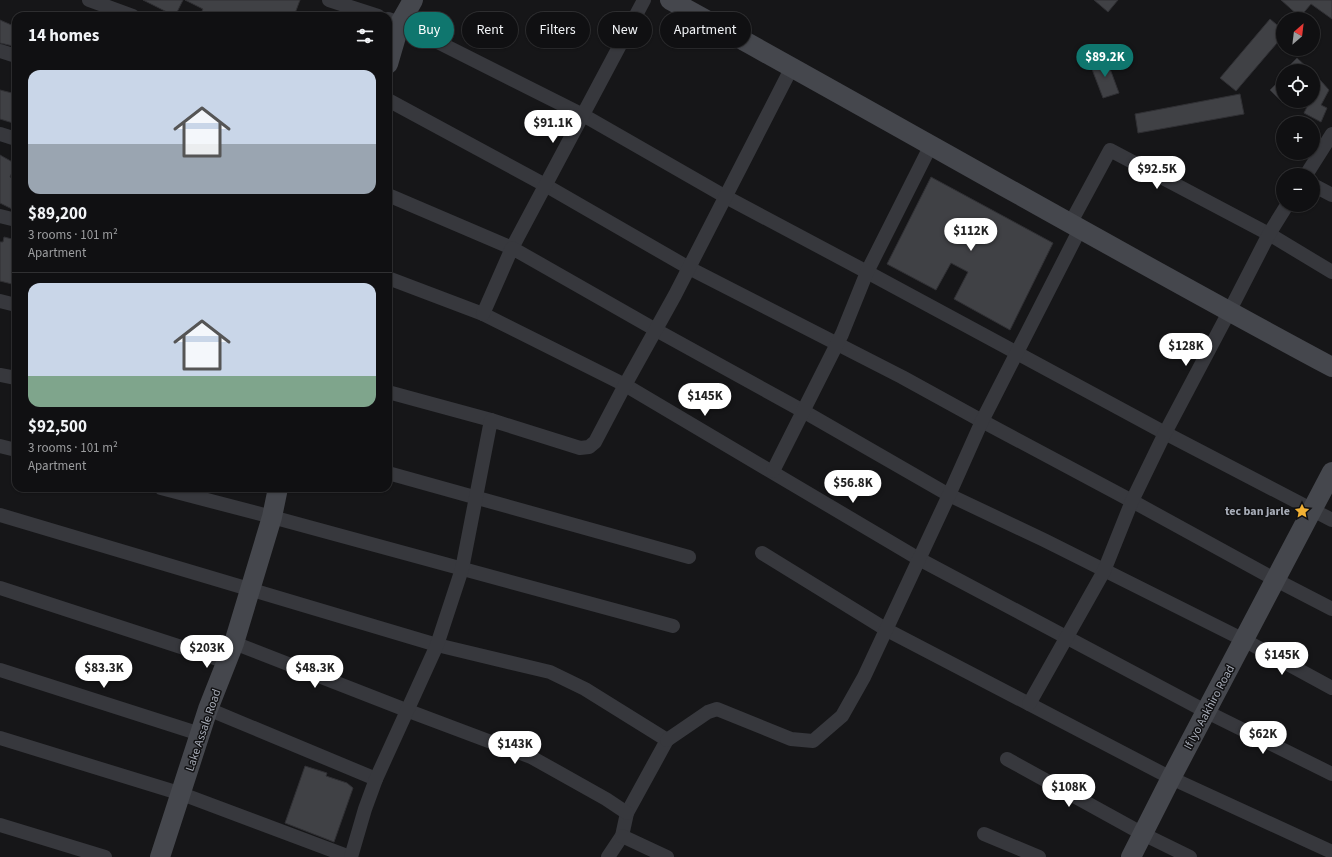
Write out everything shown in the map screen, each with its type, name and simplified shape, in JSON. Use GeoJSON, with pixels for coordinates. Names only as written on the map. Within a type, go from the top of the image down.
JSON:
{"type":"FeatureCollection","features":[{"type":"Feature","properties":{"kind":"street"},"geometry":{"type":"LineString","coordinates":[[90,0],[122,12]]}},
{"type":"Feature","properties":{"kind":"street"},"geometry":{"type":"LineString","coordinates":[[329,0],[366,12]]}},
{"type":"Feature","properties":{"kind":"street"},"geometry":{"type":"LineString","coordinates":[[392,35],[394,21],[413,0]]}},
{"type":"Feature","properties":{"kind":"street"},"geometry":{"type":"LineString","coordinates":[[483,314],[512,248],[644,0]]}},
{"type":"Feature","properties":{"kind":"street"},"geometry":{"type":"LineString","coordinates":[[670,0],[1229,312],[1332,367]]}},
{"type":"Feature","properties":{"kind":"street"},"geometry":{"type":"LineString","coordinates":[[394,21],[583,115],[726,197],[1165,433],[1332,520]]}},
{"type":"Feature","properties":{"kind":"street"},"geometry":{"type":"LineString","coordinates":[[0,51],[12,55]]}},
{"type":"Feature","properties":{"kind":"street"},"geometry":{"type":"LineString","coordinates":[[392,393],[491,420],[580,448],[589,447],[595,442],[656,330],[792,67]]}},
{"type":"Feature","properties":{"kind":"street"},"geometry":{"type":"LineString","coordinates":[[392,102],[545,185],[689,268],[902,377],[1332,609]]}},
{"type":"Feature","properties":{"kind":"street"},"geometry":{"type":"LineString","coordinates":[[0,134],[12,138]]}},
{"type":"Feature","properties":{"kind":"street"},"geometry":{"type":"LineString","coordinates":[[1310,168],[1332,134]]}},
{"type":"Feature","properties":{"kind":"street"},"geometry":{"type":"LineString","coordinates":[[773,471],[837,344],[867,272],[931,145]]}},
{"type":"Feature","properties":{"kind":"street"},"geometry":{"type":"LineString","coordinates":[[608,857],[622,836],[627,813],[667,740],[708,712],[717,710],[791,739],[813,741],[842,716],[864,677],[887,630],[982,421],[1016,353],[1110,150],[1269,234],[1332,272]]}},
{"type":"Feature","properties":{"kind":"street"},"geometry":{"type":"LineString","coordinates":[[1320,189],[1332,195]]}},
{"type":"Feature","properties":{"kind":"street"},"geometry":{"type":"LineString","coordinates":[[392,197],[512,248],[656,330],[804,411],[949,495],[1044,540],[1244,640],[1332,688]]}},
{"type":"Feature","properties":{"kind":"street"},"geometry":{"type":"LineString","coordinates":[[1029,704],[1104,570],[1132,501],[1165,433],[1269,234],[1283,212]]}},
{"type":"Feature","properties":{"kind":"street"},"geometry":{"type":"LineString","coordinates":[[0,216],[12,219]]}},
{"type":"Feature","properties":{"kind":"street"},"geometry":{"type":"LineString","coordinates":[[392,280],[483,314],[625,385],[773,471],[919,559],[1207,712],[1332,774]]}},
{"type":"Feature","properties":{"kind":"street"},"geometry":{"type":"LineString","coordinates":[[0,301],[12,304]]}},
{"type":"Feature","properties":{"kind":"street"},"geometry":{"type":"LineString","coordinates":[[0,375],[12,377]]}},
{"type":"Feature","properties":{"kind":"street"},"geometry":{"type":"LineString","coordinates":[[0,738],[182,794],[351,857],[365,809],[376,779],[406,710],[437,645],[462,569],[491,420]]}},
{"type":"Feature","properties":{"kind":"street"},"geometry":{"type":"LineString","coordinates":[[0,446],[12,449]]}},
{"type":"Feature","properties":{"kind":"street","name":"If Iyo Aakhiro Road"},"geometry":{"type":"LineString","coordinates":[[1131,857],[1332,472]]}},
{"type":"Feature","properties":{"kind":"street"},"geometry":{"type":"LineString","coordinates":[[392,473],[689,557]]}},
{"type":"Feature","properties":{"kind":"street"},"geometry":{"type":"LineString","coordinates":[[176,492],[673,626]]}},
{"type":"Feature","properties":{"kind":"street","name":"Lake Assale Road"},"geometry":{"type":"LineString","coordinates":[[160,857],[182,794],[208,709],[234,643],[272,517],[277,492]]}},
{"type":"Feature","properties":{"kind":"street"},"geometry":{"type":"LineString","coordinates":[[0,515],[437,645],[550,672],[585,689],[667,740]]}},
{"type":"Feature","properties":{"kind":"street"},"geometry":{"type":"LineString","coordinates":[[762,553],[887,630],[1171,778],[1332,852]]}},
{"type":"Feature","properties":{"kind":"street"},"geometry":{"type":"LineString","coordinates":[[0,588],[227,662]]}},
{"type":"Feature","properties":{"kind":"street"},"geometry":{"type":"LineString","coordinates":[[234,643],[531,757],[606,799],[627,813]]}},
{"type":"Feature","properties":{"kind":"street"},"geometry":{"type":"LineString","coordinates":[[0,670],[200,734]]}},
{"type":"Feature","properties":{"kind":"street"},"geometry":{"type":"LineString","coordinates":[[208,709],[376,779]]}},
{"type":"Feature","properties":{"kind":"street"},"geometry":{"type":"LineString","coordinates":[[1007,759],[1143,834],[1190,857]]}},
{"type":"Feature","properties":{"kind":"street"},"geometry":{"type":"LineString","coordinates":[[0,825],[106,857]]}},
{"type":"Feature","properties":{"kind":"street"},"geometry":{"type":"LineString","coordinates":[[984,834],[1039,857]]}},
{"type":"Feature","properties":{"kind":"street"},"geometry":{"type":"LineString","coordinates":[[622,836],[667,857]]}},
{"type":"Feature","properties":{"kind":"building"},"geometry":{"type":"Polygon","coordinates":[[[143,0],[183,0],[177,12],[167,12],[143,0]]]}},
{"type":"Feature","properties":{"kind":"building"},"geometry":{"type":"Polygon","coordinates":[[[185,0],[300,0],[296,12],[202,12],[203,9],[185,0]]]}},
{"type":"Feature","properties":{"kind":"building"},"geometry":{"type":"Polygon","coordinates":[[[1094,0],[1118,0],[1108,12],[1094,0]]]}},
{"type":"Feature","properties":{"kind":"building"},"geometry":{"type":"Polygon","coordinates":[[[1281,0],[1332,0],[1332,19],[1311,4],[1304,12],[1294,12],[1281,0]]]}},
{"type":"Feature","properties":{"kind":"building"},"geometry":{"type":"Polygon","coordinates":[[[1270,19],[1276,24],[1276,44],[1236,91],[1220,78],[1270,19]]]}},
{"type":"Feature","properties":{"kind":"building"},"geometry":{"type":"Polygon","coordinates":[[[0,20],[12,25],[12,46],[0,43],[0,20]]]}},
{"type":"Feature","properties":{"kind":"building"},"geometry":{"type":"Polygon","coordinates":[[[1106,58],[1119,93],[1103,98],[1090,64],[1106,58]]]}},
{"type":"Feature","properties":{"kind":"building"},"geometry":{"type":"Polygon","coordinates":[[[1297,58],[1303,64],[1291,64],[1297,58]]]}},
{"type":"Feature","properties":{"kind":"building"},"geometry":{"type":"Polygon","coordinates":[[[1320,80],[1329,90],[1321,105],[1327,108],[1321,122],[1320,116],[1310,116],[1304,113],[1306,108],[1320,108],[1320,80]]]}},
{"type":"Feature","properties":{"kind":"building"},"geometry":{"type":"Polygon","coordinates":[[[1276,84],[1276,96],[1270,90],[1276,84]]]}},
{"type":"Feature","properties":{"kind":"building"},"geometry":{"type":"Polygon","coordinates":[[[0,90],[12,93],[12,123],[0,119],[0,90]]]}},
{"type":"Feature","properties":{"kind":"building"},"geometry":{"type":"Polygon","coordinates":[[[1240,94],[1244,114],[1138,133],[1135,114],[1240,94]]]}},
{"type":"Feature","properties":{"kind":"building"},"geometry":{"type":"Polygon","coordinates":[[[0,155],[12,162],[12,173],[10,177],[12,178],[12,209],[0,203],[0,155]]]}},
{"type":"Feature","properties":{"kind":"building"},"geometry":{"type":"Polygon","coordinates":[[[931,177],[1053,243],[1010,330],[954,299],[968,272],[951,263],[936,290],[887,264],[931,177]]]}},
{"type":"Feature","properties":{"kind":"building"},"geometry":{"type":"Polygon","coordinates":[[[4,237],[12,239],[12,284],[0,281],[0,242],[3,242],[4,237]]]}},
{"type":"Feature","properties":{"kind":"building"},"geometry":{"type":"Polygon","coordinates":[[[305,766],[327,773],[326,776],[347,783],[353,788],[334,842],[285,823],[305,766]]]}},
{"type":"Feature","properties":{"kind":"place","name":"tec ban jarle"},"geometry":{"type":"Point","coordinates":[1302,511]}}]}
